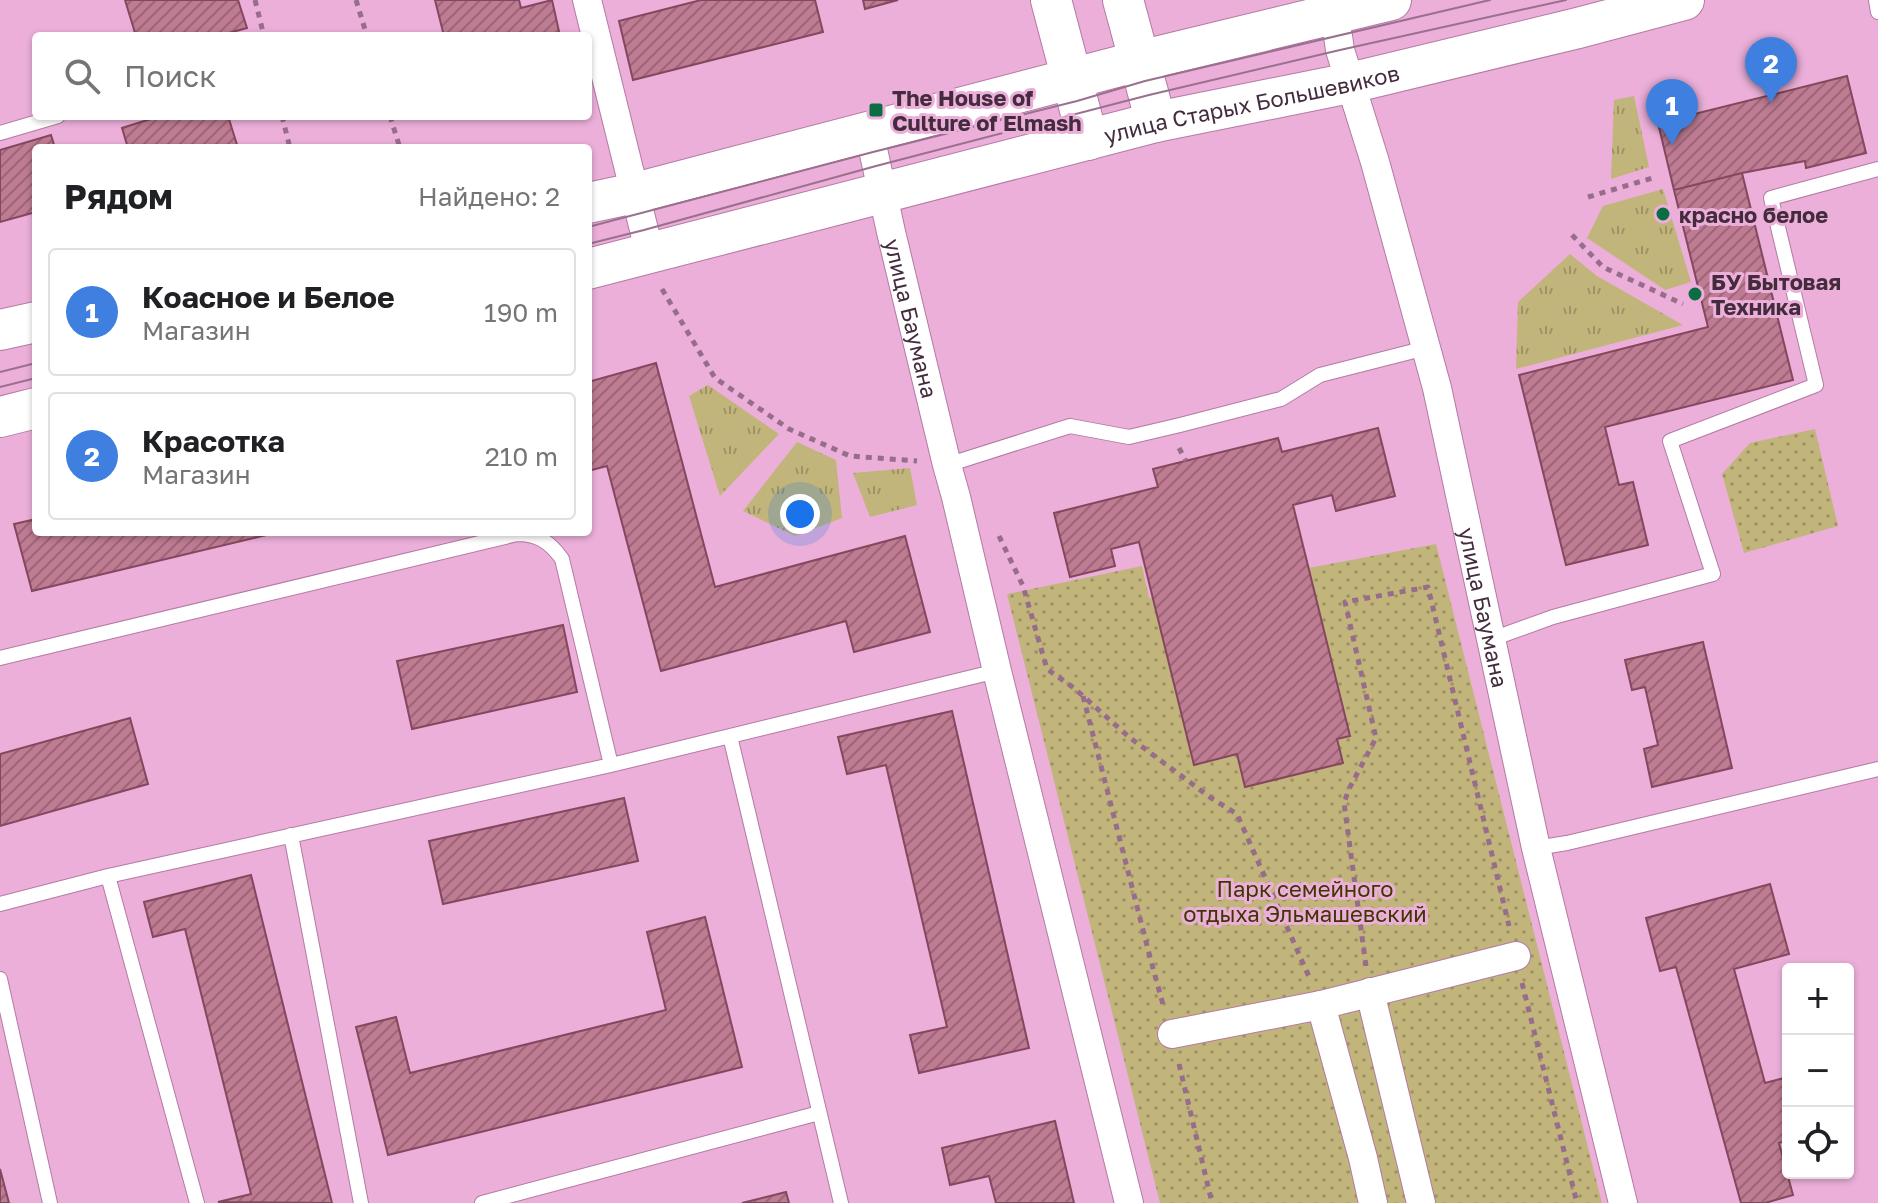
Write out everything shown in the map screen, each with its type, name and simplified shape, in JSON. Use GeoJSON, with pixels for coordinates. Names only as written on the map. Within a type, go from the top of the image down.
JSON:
{"type":"FeatureCollection","features":[{"type":"Feature","properties":{"kind":"main road"},"geometry":{"type":"LineString","coordinates":[[1051,0],[1088,140]]}},
{"type":"Feature","properties":{"kind":"main road"},"geometry":{"type":"LineString","coordinates":[[1123,0],[1156,122]]}},
{"type":"Feature","properties":{"kind":"main road"},"geometry":{"type":"LineString","coordinates":[[592,202],[1071,78],[1391,0]]}},
{"type":"Feature","properties":{"kind":"main road","name":"улица Старых Большевиков"},"geometry":{"type":"LineString","coordinates":[[592,268],[1156,122],[1350,83],[1684,0]]}},
{"type":"Feature","properties":{"kind":"main road"},"geometry":{"type":"LineString","coordinates":[[0,330],[32,323]]}},
{"type":"Feature","properties":{"kind":"main road"},"geometry":{"type":"LineString","coordinates":[[0,417],[32,409]]}},
{"type":"Feature","properties":{"kind":"street"},"geometry":{"type":"LineString","coordinates":[[587,0],[650,254]]}},
{"type":"Feature","properties":{"kind":"street","name":"улица Баумана"},"geometry":{"type":"LineString","coordinates":[[1332,15],[1437,388],[1536,848],[1623,1203]]}},
{"type":"Feature","properties":{"kind":"street","name":"улица Баумана"},"geometry":{"type":"LineString","coordinates":[[869,131],[947,465],[1129,1203]]}},
{"type":"Feature","properties":{"kind":"street"},"geometry":{"type":"LineString","coordinates":[[1172,1034],[1321,1005],[1516,956]]}},
{"type":"Feature","properties":{"kind":"street"},"geometry":{"type":"LineString","coordinates":[[1370,992],[1421,1203]]}},
{"type":"Feature","properties":{"kind":"street"},"geometry":{"type":"LineString","coordinates":[[1321,1005],[1373,1203]]}},
{"type":"Feature","properties":{"kind":"lane"},"geometry":{"type":"LineString","coordinates":[[1876,0],[1878,12]]}},
{"type":"Feature","properties":{"kind":"lane"},"geometry":{"type":"LineString","coordinates":[[0,133],[44,120]]}},
{"type":"Feature","properties":{"kind":"lane"},"geometry":{"type":"LineString","coordinates":[[1492,639],[1553,617],[1713,574],[1670,441],[1816,385],[1771,198],[1878,169]]}},
{"type":"Feature","properties":{"kind":"lane"},"geometry":{"type":"LineString","coordinates":[[947,465],[1070,426],[1129,437],[1180,425],[1281,399],[1320,375],[1426,348]]}},
{"type":"Feature","properties":{"kind":"lane"},"geometry":{"type":"LineString","coordinates":[[0,658],[509,536]]}},
{"type":"Feature","properties":{"kind":"lane"},"geometry":{"type":"LineString","coordinates":[[535,536],[554,547],[562,559],[611,765]]}},
{"type":"Feature","properties":{"kind":"lane"},"geometry":{"type":"LineString","coordinates":[[0,904],[108,876],[611,765],[997,671]]}},
{"type":"Feature","properties":{"kind":"lane"},"geometry":{"type":"LineString","coordinates":[[730,736],[841,1203]]}},
{"type":"Feature","properties":{"kind":"lane"},"geometry":{"type":"LineString","coordinates":[[1536,848],[1878,769]]}},
{"type":"Feature","properties":{"kind":"lane"},"geometry":{"type":"LineString","coordinates":[[291,835],[361,1203]]}},
{"type":"Feature","properties":{"kind":"lane"},"geometry":{"type":"LineString","coordinates":[[108,876],[197,1203]]}},
{"type":"Feature","properties":{"kind":"lane"},"geometry":{"type":"LineString","coordinates":[[0,979],[50,1203]]}},
{"type":"Feature","properties":{"kind":"lane"},"geometry":{"type":"LineString","coordinates":[[482,1203],[819,1113]]}},
{"type":"Feature","properties":{"kind":"path"},"geometry":{"type":"LineString","coordinates":[[255,0],[263,32]]}},
{"type":"Feature","properties":{"kind":"path"},"geometry":{"type":"LineString","coordinates":[[356,0],[366,32]]}},
{"type":"Feature","properties":{"kind":"path"},"geometry":{"type":"LineString","coordinates":[[283,120],[289,144]]}},
{"type":"Feature","properties":{"kind":"path"},"geometry":{"type":"LineString","coordinates":[[391,120],[399,144]]}},
{"type":"Feature","properties":{"kind":"path"},"geometry":{"type":"LineString","coordinates":[[1588,197],[1656,177]]}},
{"type":"Feature","properties":{"kind":"path"},"geometry":{"type":"LineString","coordinates":[[1572,235],[1603,267],[1683,304]]}},
{"type":"Feature","properties":{"kind":"path"},"geometry":{"type":"LineString","coordinates":[[956,497],[987,512],[1023,586],[1047,669],[1083,695],[1129,737],[1237,814],[1321,1005]]}},
{"type":"Feature","properties":{"kind":"path"},"geometry":{"type":"LineString","coordinates":[[1370,992],[1344,803],[1376,738],[1345,602],[1428,587],[1577,1203]]}},
{"type":"Feature","properties":{"kind":"path"},"geometry":{"type":"LineString","coordinates":[[1083,695],[1172,1034],[1212,1203]]}},
{"type":"Feature","properties":{"kind":"green space"},"geometry":{"type":"Polygon","coordinates":[[[1634,96],[1649,167],[1611,179],[1614,100],[1634,96]]]}},
{"type":"Feature","properties":{"kind":"green space"},"geometry":{"type":"Polygon","coordinates":[[[1663,189],[1691,282],[1665,290],[1587,238],[1603,206],[1663,189]]]}},
{"type":"Feature","properties":{"kind":"green space"},"geometry":{"type":"Polygon","coordinates":[[[1570,254],[1597,276],[1683,325],[1516,369],[1518,302],[1570,254]]]}},
{"type":"Feature","properties":{"kind":"green space"},"geometry":{"type":"Polygon","coordinates":[[[708,385],[779,434],[720,496],[689,396],[708,385]]]}},
{"type":"Feature","properties":{"kind":"green space"},"geometry":{"type":"Polygon","coordinates":[[[1815,429],[1838,526],[1744,553],[1722,474],[1750,443],[1815,429]]]}},
{"type":"Feature","properties":{"kind":"green space"},"geometry":{"type":"Polygon","coordinates":[[[797,442],[836,460],[842,518],[795,536],[743,511],[797,442]]]}},
{"type":"Feature","properties":{"kind":"green space"},"geometry":{"type":"Polygon","coordinates":[[[910,468],[917,505],[870,517],[853,473],[910,468]]]}},
{"type":"Feature","properties":{"kind":"green space","name":"Парк семейного отдыха Эльмашевский"},"geometry":{"type":"Polygon","coordinates":[[[1436,544],[1602,1203],[1160,1203],[1007,594],[1142,566],[1149,598],[1436,544]]]}},
{"type":"Feature","properties":{"kind":"building"},"geometry":{"type":"Polygon","coordinates":[[[125,0],[238,0],[247,28],[232,32],[135,32],[125,0]]]}},
{"type":"Feature","properties":{"kind":"building"},"geometry":{"type":"Polygon","coordinates":[[[435,0],[519,0],[521,8],[552,0],[559,32],[443,32],[435,0]]]}},
{"type":"Feature","properties":{"kind":"building"},"geometry":{"type":"Polygon","coordinates":[[[701,0],[815,0],[823,32],[633,80],[619,21],[701,0]]]}},
{"type":"Feature","properties":{"kind":"building"},"geometry":{"type":"Polygon","coordinates":[[[863,0],[898,0],[865,9],[863,0]]]}},
{"type":"Feature","properties":{"kind":"building"},"geometry":{"type":"Polygon","coordinates":[[[1847,76],[1866,153],[1806,168],[1805,161],[1742,173],[1674,190],[1658,123],[1847,76]]]}},
{"type":"Feature","properties":{"kind":"building"},"geometry":{"type":"Polygon","coordinates":[[[147,120],[229,120],[237,144],[127,144],[122,128],[147,120]]]}},
{"type":"Feature","properties":{"kind":"building"},"geometry":{"type":"Polygon","coordinates":[[[51,135],[54,144],[32,144],[32,213],[0,222],[0,150],[51,135]]]}},
{"type":"Feature","properties":{"kind":"building"},"geometry":{"type":"Polygon","coordinates":[[[1742,173],[1793,380],[1605,427],[1619,485],[1633,482],[1648,545],[1566,565],[1519,375],[1708,327],[1674,190],[1742,173]]]}},
{"type":"Feature","properties":{"kind":"building"},"geometry":{"type":"Polygon","coordinates":[[[656,363],[715,587],[905,536],[930,632],[854,652],[846,621],[661,671],[607,466],[592,470],[592,381],[656,363]]]}},
{"type":"Feature","properties":{"kind":"building"},"geometry":{"type":"Polygon","coordinates":[[[1378,428],[1395,496],[1336,511],[1332,495],[1293,505],[1350,736],[1337,739],[1343,763],[1245,787],[1237,754],[1194,765],[1139,542],[1111,549],[1115,566],[1070,577],[1054,513],[1158,487],[1153,469],[1278,438],[1282,452],[1378,428]]]}},
{"type":"Feature","properties":{"kind":"building"},"geometry":{"type":"Polygon","coordinates":[[[32,520],[32,536],[262,536],[32,591],[14,524],[32,520]]]}},
{"type":"Feature","properties":{"kind":"building"},"geometry":{"type":"Polygon","coordinates":[[[563,625],[577,692],[412,729],[397,661],[563,625]]]}},
{"type":"Feature","properties":{"kind":"building"},"geometry":{"type":"Polygon","coordinates":[[[1703,642],[1732,768],[1652,787],[1644,749],[1658,745],[1645,687],[1632,690],[1625,660],[1703,642]]]}},
{"type":"Feature","properties":{"kind":"building"},"geometry":{"type":"Polygon","coordinates":[[[952,711],[1029,1048],[919,1073],[910,1035],[947,1027],[886,765],[847,774],[838,737],[952,711]]]}},
{"type":"Feature","properties":{"kind":"building"},"geometry":{"type":"Polygon","coordinates":[[[130,718],[148,784],[0,826],[0,754],[130,718]]]}},
{"type":"Feature","properties":{"kind":"building"},"geometry":{"type":"Polygon","coordinates":[[[624,798],[638,861],[443,904],[429,841],[624,798]]]}},
{"type":"Feature","properties":{"kind":"building"},"geometry":{"type":"Polygon","coordinates":[[[251,875],[332,1203],[218,1202],[251,1194],[185,929],[153,937],[144,902],[251,875]]]}},
{"type":"Feature","properties":{"kind":"building"},"geometry":{"type":"Polygon","coordinates":[[[1770,884],[1789,954],[1734,969],[1765,1083],[1782,1079],[1782,1142],[1779,1143],[1782,1179],[1789,1179],[1793,1195],[1765,1203],[1741,1203],[1676,967],[1660,971],[1646,918],[1770,884]]]}},
{"type":"Feature","properties":{"kind":"building"},"geometry":{"type":"Polygon","coordinates":[[[705,917],[742,1067],[388,1155],[356,1027],[396,1017],[410,1073],[666,1010],[647,932],[705,917]]]}},
{"type":"Feature","properties":{"kind":"building"},"geometry":{"type":"Polygon","coordinates":[[[1055,1121],[1074,1203],[996,1203],[989,1176],[950,1185],[942,1148],[1055,1121]]]}},
{"type":"Feature","properties":{"kind":"building"},"geometry":{"type":"Polygon","coordinates":[[[0,1169],[9,1203],[0,1203],[0,1169]]]}},
{"type":"Feature","properties":{"kind":"building"},"geometry":{"type":"Polygon","coordinates":[[[786,1192],[789,1203],[742,1203],[786,1192]]]}},
{"type":"Feature","properties":{"kind":"tram line"},"geometry":{"type":"LineString","coordinates":[[592,226],[1145,81],[1490,0]]}},
{"type":"Feature","properties":{"kind":"tram line"},"geometry":{"type":"LineString","coordinates":[[592,243],[1149,95],[1566,0]]}},
{"type":"Feature","properties":{"kind":"tram line"},"geometry":{"type":"LineString","coordinates":[[0,372],[32,364]]}},
{"type":"Feature","properties":{"kind":"tram line"},"geometry":{"type":"LineString","coordinates":[[0,387],[32,379]]}},
{"type":"Feature","properties":{"kind":"place","name":"Красотка"},"geometry":{"type":"Point","coordinates":[1771,103]}},
{"type":"Feature","properties":{"kind":"place","name":"The House of Culture of Elmash"},"geometry":{"type":"Point","coordinates":[876,110]}},
{"type":"Feature","properties":{"kind":"place","name":"Коасное и Белое"},"geometry":{"type":"Point","coordinates":[1672,145]}},
{"type":"Feature","properties":{"kind":"place","name":"красно белое"},"geometry":{"type":"Point","coordinates":[1663,214]}},
{"type":"Feature","properties":{"kind":"place","name":"БУ Бытовая Техника"},"geometry":{"type":"Point","coordinates":[1695,294]}}]}
